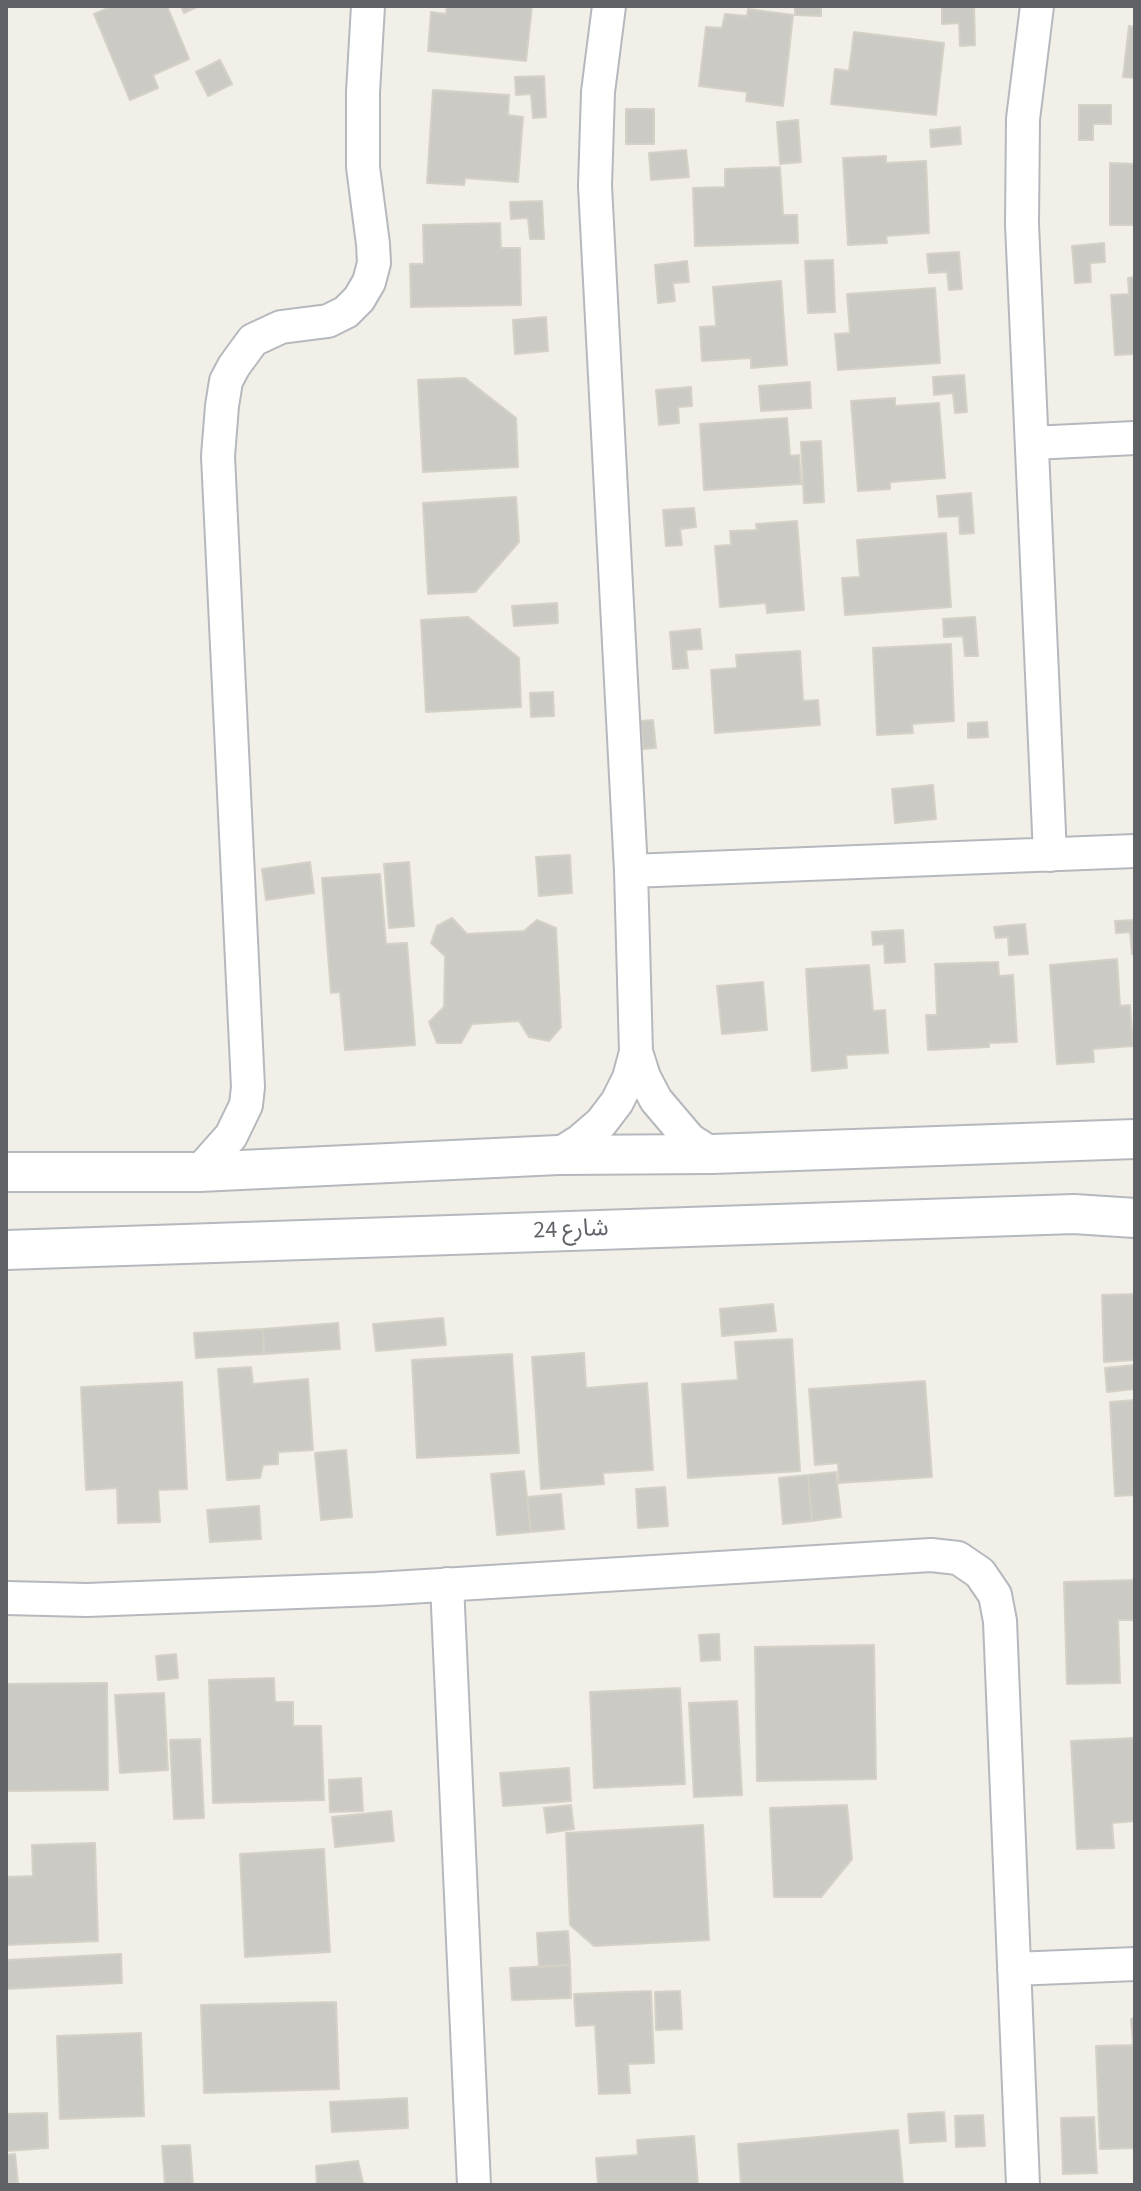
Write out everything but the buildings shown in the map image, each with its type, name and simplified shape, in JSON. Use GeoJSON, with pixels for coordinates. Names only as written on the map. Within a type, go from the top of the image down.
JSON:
{"type":"FeatureCollection","features":[{"type":"Feature","properties":{"kind":"street"},"geometry":{"type":"LineString","coordinates":[[199,1172],[240,1121],[248,1087],[218,456],[222,406],[226,381],[241,352],[253,340],[281,327],[337,317],[359,299],[369,282],[374,263],[363,152],[368,6]]}},
{"type":"Feature","properties":{"kind":"street"},"geometry":{"type":"LineString","coordinates":[[609,6],[598,92],[595,186],[631,871],[636,1052],[656,1100],[690,1140],[712,1154]]}},
{"type":"Feature","properties":{"kind":"street"},"geometry":{"type":"LineString","coordinates":[[1037,6],[1023,119],[1022,224],[1050,855]]}},
{"type":"Feature","properties":{"kind":"street"},"geometry":{"type":"LineString","coordinates":[[1032,443],[1135,438]]}},
{"type":"Feature","properties":{"kind":"street"},"geometry":{"type":"LineString","coordinates":[[631,871],[1135,851]]}},
{"type":"Feature","properties":{"kind":"street"},"geometry":{"type":"LineString","coordinates":[[558,1155],[580,1141],[609,1113],[629,1078],[636,1052]]}},
{"type":"Feature","properties":{"kind":"street"},"geometry":{"type":"LineString","coordinates":[[6,1172],[199,1172],[558,1155],[712,1154],[1135,1139]]}},
{"type":"Feature","properties":{"kind":"street","name":"شارع 24"},"geometry":{"type":"LineString","coordinates":[[6,1250],[1074,1214],[1135,1218]]}},
{"type":"Feature","properties":{"kind":"street"},"geometry":{"type":"LineString","coordinates":[[6,1598],[87,1600],[447,1584],[931,1555],[958,1558],[980,1573],[995,1595],[1000,1621],[1023,2185]]}},
{"type":"Feature","properties":{"kind":"street"},"geometry":{"type":"LineString","coordinates":[[447,1584],[474,2185]]}},
{"type":"Feature","properties":{"kind":"street"},"geometry":{"type":"LineString","coordinates":[[1014,1969],[1135,1964]]}}]}
